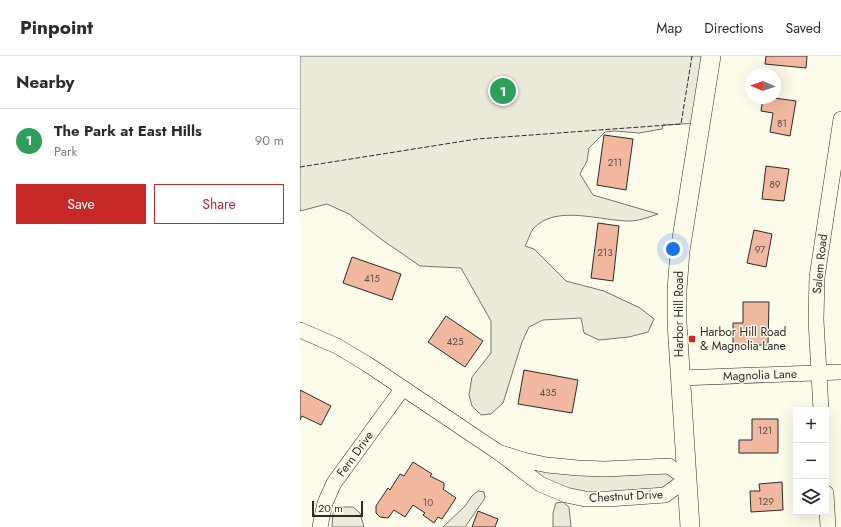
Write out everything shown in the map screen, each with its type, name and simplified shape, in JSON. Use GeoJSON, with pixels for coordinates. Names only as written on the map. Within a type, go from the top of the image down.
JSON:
{"type":"FeatureCollection","features":[{"type":"Feature","properties":{"kind":"street","name":"Harbor Hill Road"},"geometry":{"type":"LineString","coordinates":[[690,527],[677,316],[679,265],[711,56]]}},
{"type":"Feature","properties":{"kind":"street","name":"Salem Road"},"geometry":{"type":"LineString","coordinates":[[821,407],[816,320],[817,277],[837,163],[841,119]]}},
{"type":"Feature","properties":{"kind":"street","name":"Chestnut Drive"},"geometry":{"type":"LineString","coordinates":[[300,330],[337,346],[403,388],[498,452],[540,484],[566,495],[608,499],[665,495],[687,479],[669,466],[605,469],[578,468],[547,465],[522,460],[498,452]]}},
{"type":"Feature","properties":{"kind":"street","name":"Magnolia Lane"},"geometry":{"type":"LineString","coordinates":[[680,378],[841,372]]}},
{"type":"Feature","properties":{"kind":"street","name":"Fern Drive"},"geometry":{"type":"LineString","coordinates":[[320,527],[325,503],[334,483],[403,388]]}},
{"type":"Feature","properties":{"kind":"street"},"geometry":{"type":"LineString","coordinates":[[827,515],[828,527]]}},
{"type":"Feature","properties":{"kind":"shaded area"},"geometry":{"type":"Polygon","coordinates":[[[300,56],[711,56],[700,123],[663,125],[662,129],[639,133],[615,131],[605,132],[589,148],[587,161],[580,174],[593,195],[658,214],[632,221],[567,215],[554,217],[543,221],[533,229],[525,246],[534,249],[566,281],[604,291],[640,308],[654,319],[648,332],[629,337],[599,340],[584,333],[581,318],[543,320],[529,327],[522,342],[503,403],[491,414],[481,415],[472,406],[469,395],[472,377],[491,353],[491,321],[461,268],[420,266],[381,239],[349,214],[327,204],[300,211],[300,56]]]}},
{"type":"Feature","properties":{"kind":"shaded area"},"geometry":{"type":"Polygon","coordinates":[[[523,460],[669,466],[687,479],[665,495],[608,499],[540,484],[523,460]]]}},
{"type":"Feature","properties":{"kind":"shaded area"},"geometry":{"type":"Polygon","coordinates":[[[478,491],[484,492],[485,498],[465,527],[443,527],[465,506],[472,496],[478,491]]]}},
{"type":"Feature","properties":{"kind":"shaded area"},"geometry":{"type":"Polygon","coordinates":[[[563,502],[569,507],[571,527],[553,527],[553,513],[556,503],[563,502]]]}},
{"type":"Feature","properties":{"kind":"shaded area"},"geometry":{"type":"Polygon","coordinates":[[[339,507],[353,507],[360,513],[364,527],[332,527],[333,513],[339,507]]]}},
{"type":"Feature","properties":{"kind":"building"},"geometry":{"type":"Polygon","coordinates":[[[766,56],[807,56],[806,68],[765,64],[766,56]]]}},
{"type":"Feature","properties":{"kind":"building"},"geometry":{"type":"Polygon","coordinates":[[[781,99],[796,101],[790,136],[770,132],[773,113],[761,111],[762,104],[781,104],[781,99]]]}},
{"type":"Feature","properties":{"kind":"building"},"geometry":{"type":"Polygon","coordinates":[[[604,135],[633,139],[626,190],[597,185],[604,135]]]}},
{"type":"Feature","properties":{"kind":"building"},"geometry":{"type":"Polygon","coordinates":[[[766,166],[789,169],[784,201],[762,199],[766,166]]]}},
{"type":"Feature","properties":{"kind":"building"},"geometry":{"type":"Polygon","coordinates":[[[598,223],[619,226],[613,281],[591,278],[598,223]]]}},
{"type":"Feature","properties":{"kind":"building"},"geometry":{"type":"Polygon","coordinates":[[[754,230],[772,234],[766,267],[747,263],[754,230]]]}},
{"type":"Feature","properties":{"kind":"building"},"geometry":{"type":"Polygon","coordinates":[[[352,257],[401,274],[392,300],[343,283],[352,257]]]}},
{"type":"Feature","properties":{"kind":"building"},"geometry":{"type":"Polygon","coordinates":[[[743,302],[769,302],[768,345],[733,345],[733,323],[743,323],[743,302]]]}},
{"type":"Feature","properties":{"kind":"building"},"geometry":{"type":"Polygon","coordinates":[[[446,316],[483,341],[465,367],[428,342],[446,316]]]}},
{"type":"Feature","properties":{"kind":"building"},"geometry":{"type":"Polygon","coordinates":[[[524,370],[578,380],[572,413],[518,404],[524,370]]]}},
{"type":"Feature","properties":{"kind":"building"},"geometry":{"type":"Polygon","coordinates":[[[300,390],[331,406],[321,425],[302,416],[300,420],[300,390]]]}},
{"type":"Feature","properties":{"kind":"building"},"geometry":{"type":"Polygon","coordinates":[[[752,419],[778,419],[778,453],[739,453],[739,440],[752,440],[752,419]]]}},
{"type":"Feature","properties":{"kind":"building"},"geometry":{"type":"Polygon","coordinates":[[[413,462],[432,474],[430,476],[444,483],[443,489],[456,498],[442,519],[438,517],[434,523],[423,515],[425,513],[413,505],[405,517],[394,510],[388,518],[380,517],[376,513],[376,506],[388,488],[390,490],[400,474],[404,476],[413,462]]]}},
{"type":"Feature","properties":{"kind":"building"},"geometry":{"type":"Polygon","coordinates":[[[782,482],[783,510],[751,512],[750,491],[760,491],[759,484],[782,482]]]}},
{"type":"Feature","properties":{"kind":"building"},"geometry":{"type":"Polygon","coordinates":[[[478,511],[498,519],[495,527],[472,527],[478,511]]]}},
{"type":"Feature","properties":{"kind":"fence"},"geometry":{"type":"LineString","coordinates":[[300,167],[477,139],[681,124],[692,56]]}},
{"type":"Feature","properties":{"kind":"place","name":"The Park at East Hills"},"geometry":{"type":"Point","coordinates":[503,91]}},
{"type":"Feature","properties":{"kind":"place","name":"Harbor Hill Road & Magnolia Lane"},"geometry":{"type":"Point","coordinates":[692,339]}}]}
